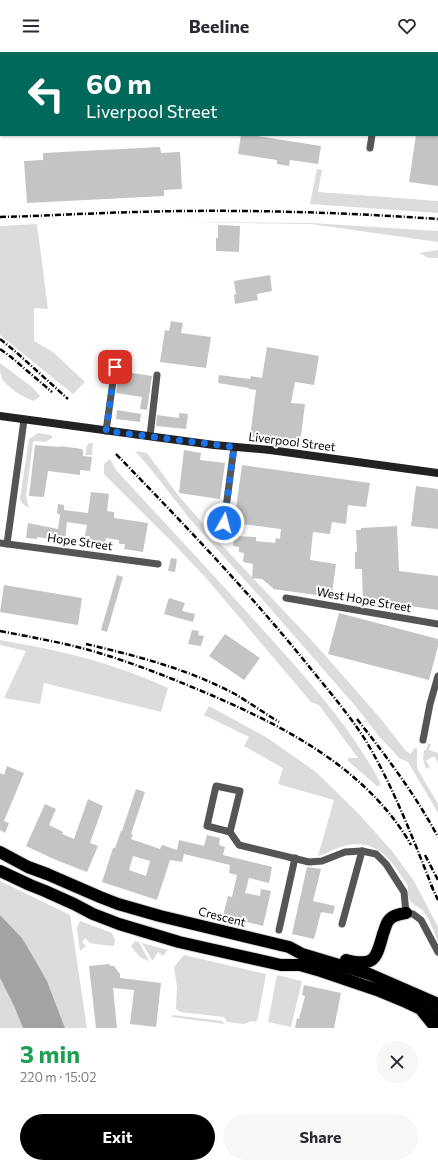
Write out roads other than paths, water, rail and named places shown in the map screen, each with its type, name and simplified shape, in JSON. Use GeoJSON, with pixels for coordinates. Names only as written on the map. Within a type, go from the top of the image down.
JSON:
{"type":"FeatureCollection","features":[{"type":"Feature","properties":{"kind":"highway","name":"Crescent"},"geometry":{"type":"LineString","coordinates":[[0,852],[28,867],[118,904],[289,947],[302,954],[369,974],[391,983],[412,999],[421,1009],[438,1017]]}},
{"type":"Feature","properties":{"kind":"highway","name":"Crescent"},"geometry":{"type":"LineString","coordinates":[[0,871],[30,886],[45,891],[93,914],[119,924],[179,942],[276,964],[300,965],[371,988],[438,1004]]}},
{"type":"Feature","properties":{"kind":"highway"},"geometry":{"type":"LineString","coordinates":[[315,957],[330,956],[358,963],[372,960],[377,953],[386,925],[390,919],[398,914],[406,913]]}},
{"type":"Feature","properties":{"kind":"highway"},"geometry":{"type":"LineString","coordinates":[[377,953],[378,970],[391,983]]}},
{"type":"Feature","properties":{"kind":"highway"},"geometry":{"type":"LineString","coordinates":[[421,1009],[436,1028]]}},
{"type":"Feature","properties":{"kind":"street"},"geometry":{"type":"LineString","coordinates":[[370,148],[372,136]]}},
{"type":"Feature","properties":{"kind":"street"},"geometry":{"type":"LineString","coordinates":[[106,431],[115,367]]}},
{"type":"Feature","properties":{"kind":"street"},"geometry":{"type":"LineString","coordinates":[[150,436],[157,375]]}},
{"type":"Feature","properties":{"kind":"street","name":"Liverpool Street"},"geometry":{"type":"LineString","coordinates":[[0,416],[438,473]]}},
{"type":"Feature","properties":{"kind":"street"},"geometry":{"type":"LineString","coordinates":[[3,543],[24,420]]}},
{"type":"Feature","properties":{"kind":"street"},"geometry":{"type":"LineString","coordinates":[[224,523],[234,447]]}},
{"type":"Feature","properties":{"kind":"street","name":"Hope Street"},"geometry":{"type":"LineString","coordinates":[[3,543],[158,564]]}},
{"type":"Feature","properties":{"kind":"street","name":"West Hope Street"},"geometry":{"type":"LineString","coordinates":[[286,598],[438,624]]}},
{"type":"Feature","properties":{"kind":"street"},"geometry":{"type":"LineString","coordinates":[[423,740],[430,704],[438,676]]}},
{"type":"Feature","properties":{"kind":"street"},"geometry":{"type":"LineString","coordinates":[[230,832],[240,791],[216,786],[207,826],[230,832],[239,844],[309,862],[322,861],[345,852],[362,851],[376,854],[386,864],[404,892],[406,913],[413,914],[421,920],[438,952]]}},
{"type":"Feature","properties":{"kind":"street"},"geometry":{"type":"LineString","coordinates":[[342,924],[345,899],[362,851]]}},
{"type":"Feature","properties":{"kind":"street"},"geometry":{"type":"LineString","coordinates":[[279,930],[295,858]]}},
{"type":"Feature","properties":{"kind":"railway"},"geometry":{"type":"LineString","coordinates":[[0,217],[119,212],[249,211],[325,213],[438,219]]}},
{"type":"Feature","properties":{"kind":"railway"},"geometry":{"type":"LineString","coordinates":[[0,339],[68,399]]}},
{"type":"Feature","properties":{"kind":"railway"},"geometry":{"type":"LineString","coordinates":[[0,349],[52,392]]}},
{"type":"Feature","properties":{"kind":"railway"},"geometry":{"type":"LineString","coordinates":[[116,454],[190,531],[262,610],[352,721],[366,741],[385,777],[433,889]]}},
{"type":"Feature","properties":{"kind":"railway"},"geometry":{"type":"LineString","coordinates":[[0,631],[67,644],[120,660],[196,689],[260,717],[330,758],[351,775],[371,793],[389,813],[411,845]]}},
{"type":"Feature","properties":{"kind":"railway"},"geometry":{"type":"LineString","coordinates":[[86,644],[162,664],[199,677],[235,694],[279,722]]}},
{"type":"Feature","properties":{"kind":"railway"},"geometry":{"type":"LineString","coordinates":[[357,719],[410,791],[438,837]]}},
{"type":"Feature","properties":{"kind":"railway"},"geometry":{"type":"LineString","coordinates":[[425,855],[438,880]]}},
{"type":"Feature","properties":{"kind":"railway"},"geometry":{"type":"LineString","coordinates":[[431,885],[438,900]]}}]}
